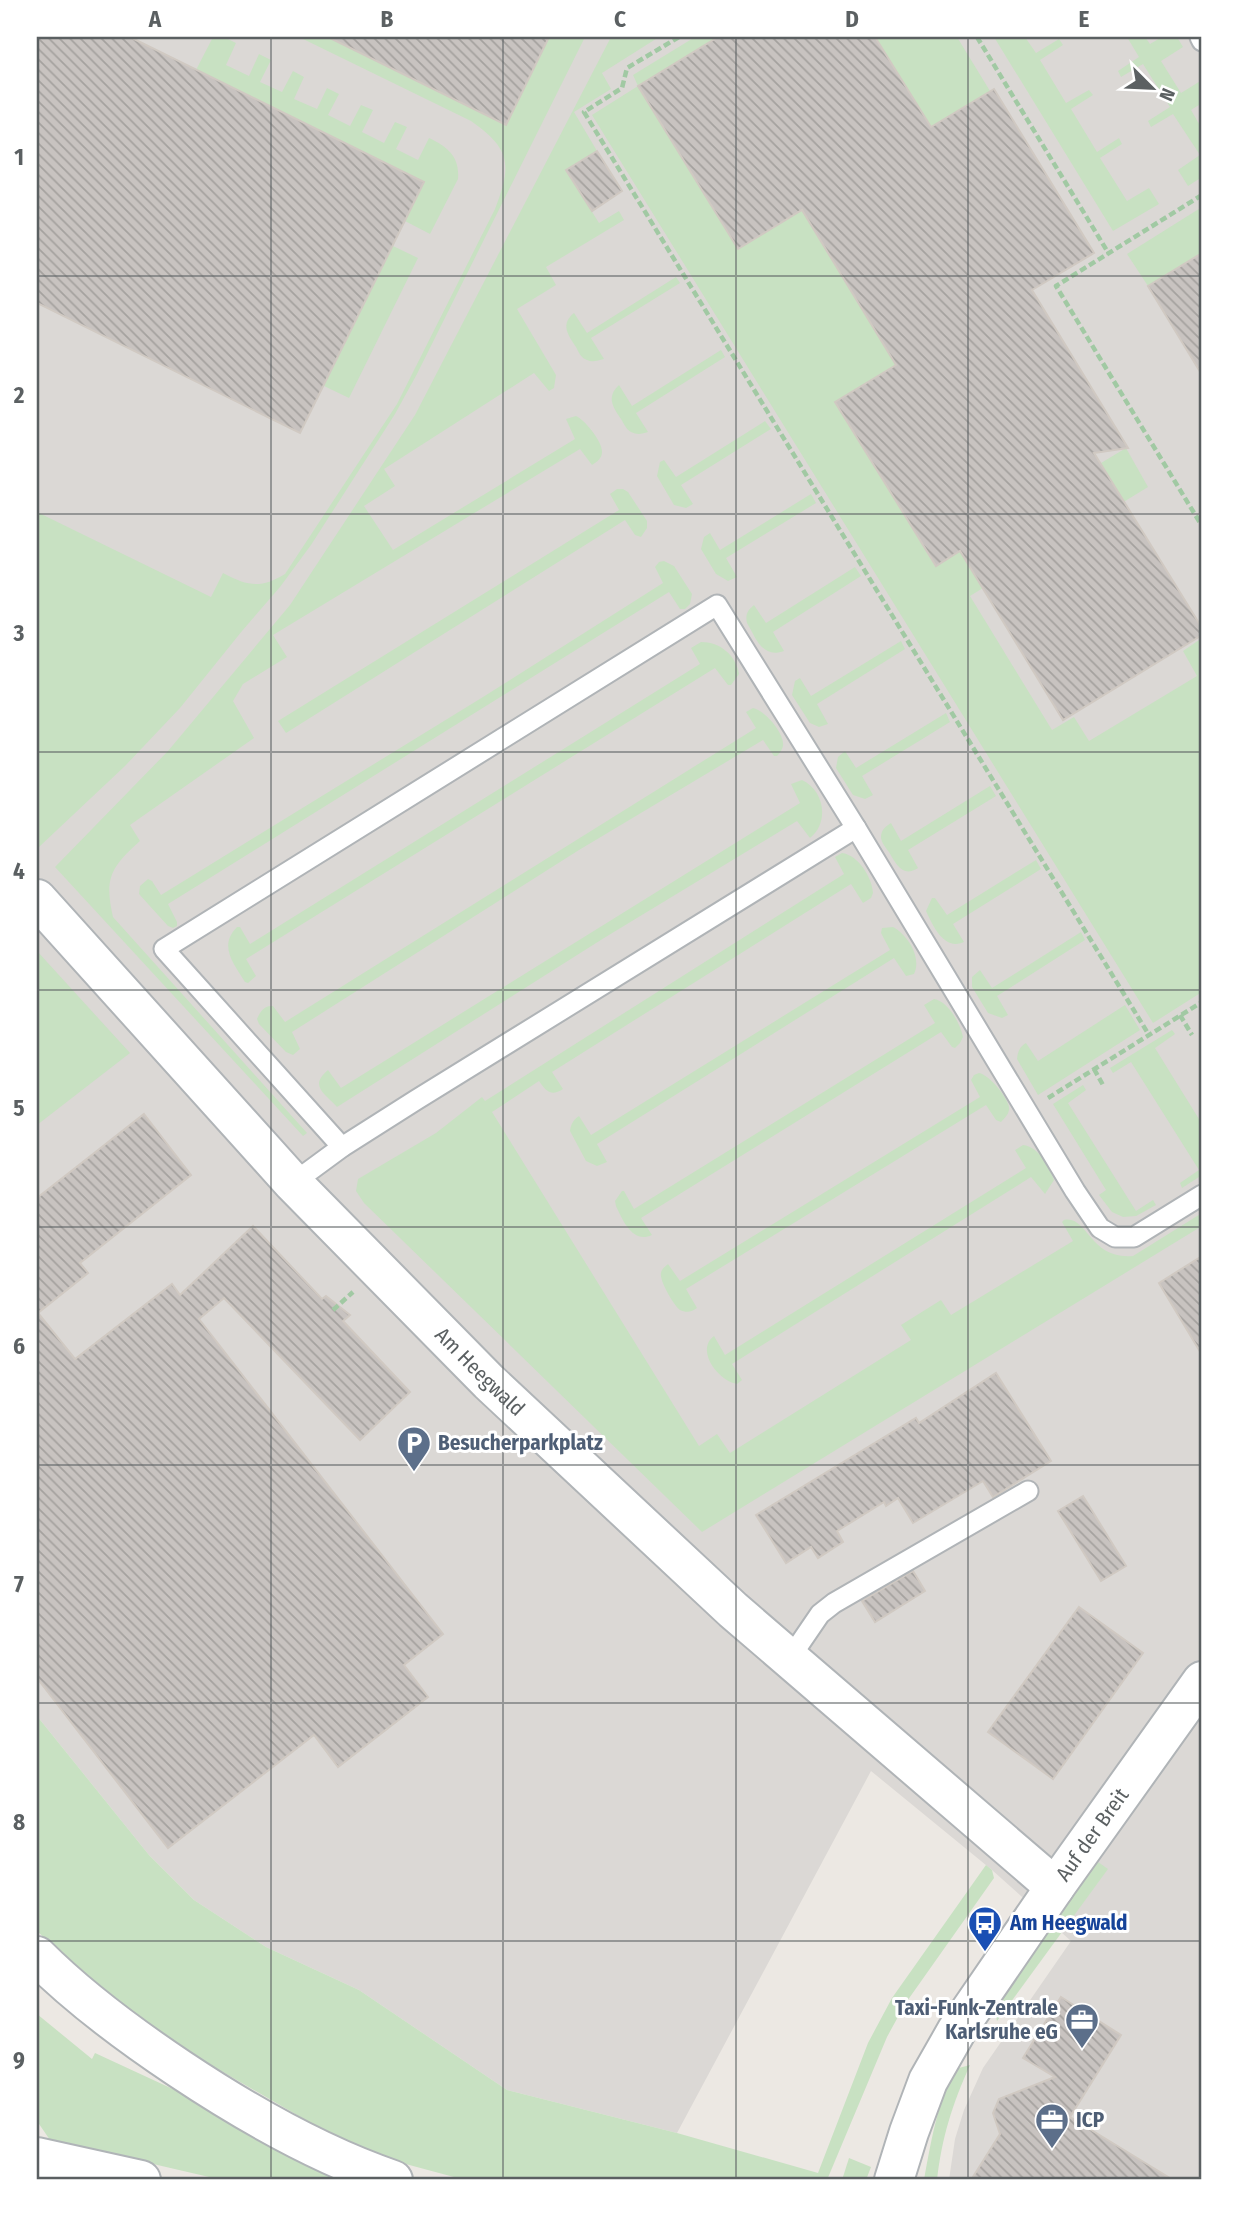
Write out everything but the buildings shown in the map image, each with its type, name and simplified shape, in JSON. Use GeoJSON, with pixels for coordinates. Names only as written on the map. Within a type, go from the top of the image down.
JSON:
{"type":"FeatureCollection","features":[{"type":"Feature","properties":{"kind":"street","name":"Am Heegwald"},"geometry":{"type":"LineString","coordinates":[[37,899],[293,1183],[489,1382],[733,1610],[1055,1886]]}},
{"type":"Feature","properties":{"kind":"street","name":"Auf der Breit"},"geometry":{"type":"LineString","coordinates":[[894,2180],[928,2081],[957,2030],[1055,1886],[1202,1681]]}},
{"type":"Feature","properties":{"kind":"street"},"geometry":{"type":"LineString","coordinates":[[37,1956],[105,2016],[206,2086],[292,2136],[369,2172],[393,2180]]}},
{"type":"Feature","properties":{"kind":"street"},"geometry":{"type":"LineString","coordinates":[[37,2157],[141,2180]]}},
{"type":"Feature","properties":{"kind":"lane"},"geometry":{"type":"LineString","coordinates":[[342,1147],[164,950],[718,605],[1075,1191],[1100,1227],[1115,1237],[1134,1237],[1202,1195]]}},
{"type":"Feature","properties":{"kind":"lane"},"geometry":{"type":"LineString","coordinates":[[293,1183],[342,1147],[856,828]]}},
{"type":"Feature","properties":{"kind":"lane"},"geometry":{"type":"LineString","coordinates":[[789,1658],[820,1614],[834,1603],[1028,1490]]}},
{"type":"Feature","properties":{"kind":"path"},"geometry":{"type":"LineString","coordinates":[[679,37],[627,68],[621,88],[584,112],[1063,900],[1149,1035]]}},
{"type":"Feature","properties":{"kind":"path"},"geometry":{"type":"LineString","coordinates":[[976,37],[1109,254]]}},
{"type":"Feature","properties":{"kind":"path"},"geometry":{"type":"LineString","coordinates":[[1202,195],[1056,286],[1202,526]]}},
{"type":"Feature","properties":{"kind":"path"},"geometry":{"type":"LineString","coordinates":[[1026,1111],[1202,1002]]}},
{"type":"Feature","properties":{"kind":"path"},"geometry":{"type":"LineString","coordinates":[[1180,1016],[1192,1035]]}},
{"type":"Feature","properties":{"kind":"path"},"geometry":{"type":"LineString","coordinates":[[1094,1069],[1103,1085]]}},
{"type":"Feature","properties":{"kind":"shaded area"},"geometry":{"type":"Polygon","coordinates":[[[37,37],[1202,37],[1202,2180],[949,2180],[955,2139],[964,2110],[983,2068],[1071,1941],[992,1870],[871,1771],[677,2133],[507,2090],[359,1990],[266,1947],[194,1900],[149,1855],[37,1716],[37,37]]]}},
{"type":"Feature","properties":{"kind":"green space"},"geometry":{"type":"Polygon","coordinates":[[[215,37],[224,37],[236,43],[226,65],[249,76],[259,54],[271,60],[260,82],[282,92],[293,71],[304,77],[294,99],[317,109],[327,88],[339,94],[328,115],[350,126],[361,105],[373,110],[362,132],[384,143],[395,122],[407,127],[396,149],[418,160],[429,138],[447,149],[455,159],[458,179],[430,234],[405,221],[424,182],[196,70],[215,37]]]}},
{"type":"Feature","properties":{"kind":"green space"},"geometry":{"type":"Polygon","coordinates":[[[299,37],[328,37],[506,125],[549,37],[585,37],[417,374],[395,414],[311,545],[280,587],[180,708],[125,766],[39,847],[37,512],[211,597],[223,573],[254,584],[268,582],[285,574],[397,404],[495,209],[500,194],[504,181],[504,159],[494,140],[484,131],[471,121],[299,37]]]}},
{"type":"Feature","properties":{"kind":"green space"},"geometry":{"type":"Polygon","coordinates":[[[611,37],[659,37],[602,73],[611,89],[574,112],[597,151],[566,170],[599,223],[619,211],[624,220],[546,267],[556,285],[517,309],[556,375],[554,388],[549,391],[534,373],[384,469],[395,486],[364,506],[393,550],[575,439],[566,419],[576,416],[588,426],[601,448],[600,458],[592,465],[580,449],[273,635],[287,657],[243,684],[233,701],[254,738],[130,825],[140,841],[122,858],[112,874],[109,892],[113,917],[307,1133],[303,1136],[55,867],[168,751],[290,605],[415,415],[611,37]]]}},
{"type":"Feature","properties":{"kind":"green space"},"geometry":{"type":"Polygon","coordinates":[[[695,37],[718,37],[638,86],[633,75],[695,37]]]}},
{"type":"Feature","properties":{"kind":"green space"},"geometry":{"type":"Polygon","coordinates":[[[875,37],[957,37],[990,91],[931,127],[875,37]]]}},
{"type":"Feature","properties":{"kind":"green space"},"geometry":{"type":"Polygon","coordinates":[[[994,37],[1025,37],[1036,53],[1059,39],[1063,45],[1040,60],[1066,103],[1089,90],[1093,95],[1071,109],[1097,152],[1119,138],[1122,144],[1100,158],[1127,201],[1149,188],[1159,204],[1113,231],[994,37]]]}},
{"type":"Feature","properties":{"kind":"green space"},"geometry":{"type":"Polygon","coordinates":[[[1127,37],[1145,37],[1150,44],[1162,37],[1177,37],[1183,47],[1161,61],[1181,93],[1202,80],[1202,103],[1191,110],[1202,129],[1202,177],[1188,186],[1178,170],[1200,155],[1173,114],[1151,127],[1148,121],[1170,107],[1143,64],[1121,77],[1118,71],[1139,57],[1127,37]]]}},
{"type":"Feature","properties":{"kind":"green space"},"geometry":{"type":"Polygon","coordinates":[[[638,86],[738,249],[802,210],[896,365],[836,402],[935,566],[1065,484],[1089,523],[970,596],[1052,730],[1074,717],[1089,741],[1197,676],[1183,651],[1202,638],[1202,992],[1153,1023],[592,115],[638,86]]]}},
{"type":"Feature","properties":{"kind":"green space"},"geometry":{"type":"Polygon","coordinates":[[[1202,207],[1202,253],[1148,286],[1127,254],[1202,207]]]}},
{"type":"Feature","properties":{"kind":"green space"},"geometry":{"type":"Polygon","coordinates":[[[393,246],[418,258],[349,398],[324,386],[393,246]]]}},
{"type":"Feature","properties":{"kind":"green space"},"geometry":{"type":"Polygon","coordinates":[[[676,277],[680,283],[591,338],[604,359],[591,361],[582,357],[570,338],[566,325],[574,313],[587,333],[676,277]]]}},
{"type":"Feature","properties":{"kind":"green space"},"geometry":{"type":"Polygon","coordinates":[[[721,350],[725,357],[636,413],[648,432],[635,434],[626,428],[612,402],[615,389],[619,385],[632,406],[721,350]]]}},
{"type":"Feature","properties":{"kind":"green space"},"geometry":{"type":"Polygon","coordinates":[[[765,421],[771,429],[681,485],[693,504],[686,508],[674,505],[657,476],[660,462],[664,460],[676,477],[765,421]]]}},
{"type":"Feature","properties":{"kind":"green space"},"geometry":{"type":"Polygon","coordinates":[[[1126,448],[1148,487],[1099,517],[1076,478],[1126,448]]]}},
{"type":"Feature","properties":{"kind":"green space"},"geometry":{"type":"Polygon","coordinates":[[[617,489],[628,492],[647,521],[647,528],[641,537],[635,535],[625,520],[286,733],[278,721],[619,510],[610,494],[617,489]]]}},
{"type":"Feature","properties":{"kind":"green space"},"geometry":{"type":"Polygon","coordinates":[[[811,494],[816,503],[726,558],[737,577],[728,581],[716,574],[701,549],[704,537],[710,533],[720,550],[811,494]]]}},
{"type":"Feature","properties":{"kind":"green space"},"geometry":{"type":"Polygon","coordinates":[[[664,561],[674,566],[692,594],[690,604],[685,609],[680,609],[669,592],[168,904],[177,926],[168,926],[139,894],[140,886],[148,879],[161,895],[663,583],[655,567],[664,561]]]}},
{"type":"Feature","properties":{"kind":"green space"},"geometry":{"type":"Polygon","coordinates":[[[855,567],[861,576],[773,632],[784,651],[770,652],[761,646],[746,620],[754,605],[766,623],[855,567]]]}},
{"type":"Feature","properties":{"kind":"green space"},"geometry":{"type":"Polygon","coordinates":[[[901,641],[905,649],[817,704],[828,724],[819,727],[810,723],[792,695],[795,681],[800,678],[811,696],[901,641]]]}},
{"type":"Feature","properties":{"kind":"green space"},"geometry":{"type":"Polygon","coordinates":[[[701,642],[715,644],[731,656],[739,674],[731,685],[728,685],[715,668],[246,959],[256,976],[248,983],[245,982],[228,948],[231,934],[237,927],[240,927],[250,944],[700,664],[691,648],[701,642]]]}},
{"type":"Feature","properties":{"kind":"green space"},"geometry":{"type":"Polygon","coordinates":[[[753,708],[768,717],[781,735],[783,746],[777,756],[774,756],[763,740],[579,850],[292,1032],[300,1049],[293,1055],[286,1052],[259,1024],[257,1019],[260,1014],[270,1006],[273,1006],[285,1022],[756,728],[746,712],[753,708]]]}},
{"type":"Feature","properties":{"kind":"green space"},"geometry":{"type":"Polygon","coordinates":[[[946,713],[950,722],[862,776],[873,795],[865,799],[853,795],[836,768],[838,757],[845,751],[856,768],[946,713]]]}},
{"type":"Feature","properties":{"kind":"green space"},"geometry":{"type":"Polygon","coordinates":[[[802,780],[815,791],[822,807],[820,824],[810,838],[797,821],[604,938],[337,1107],[320,1089],[322,1076],[328,1070],[341,1088],[800,803],[791,784],[802,780]]]}},
{"type":"Feature","properties":{"kind":"green space"},"geometry":{"type":"Polygon","coordinates":[[[990,786],[996,796],[908,850],[918,868],[908,871],[897,865],[881,839],[886,827],[891,823],[901,841],[990,786]]]}},
{"type":"Feature","properties":{"kind":"green space"},"geometry":{"type":"Polygon","coordinates":[[[842,853],[859,862],[867,874],[873,893],[871,898],[863,903],[851,884],[552,1072],[563,1089],[555,1093],[549,1092],[539,1081],[492,1112],[699,1446],[717,1434],[730,1453],[911,1340],[901,1325],[941,1300],[951,1315],[1073,1241],[1062,1222],[1064,1220],[1079,1224],[1107,1251],[1133,1256],[1202,1213],[1202,1226],[702,1532],[364,1203],[356,1191],[358,1179],[436,1133],[482,1097],[485,1101],[844,874],[835,857],[842,853]]]}},
{"type":"Feature","properties":{"kind":"green space"},"geometry":{"type":"Polygon","coordinates":[[[1036,860],[1041,869],[953,924],[964,942],[951,943],[940,936],[926,911],[932,898],[935,898],[947,915],[1036,860]]]}},
{"type":"Feature","properties":{"kind":"green space"},"geometry":{"type":"Polygon","coordinates":[[[893,927],[904,935],[915,954],[914,974],[906,976],[894,958],[597,1144],[607,1162],[597,1166],[586,1161],[570,1131],[579,1116],[591,1135],[890,950],[881,933],[882,928],[893,927]]]}},
{"type":"Feature","properties":{"kind":"green space"},"geometry":{"type":"Polygon","coordinates":[[[1081,932],[1085,940],[997,996],[1008,1015],[1002,1018],[988,1013],[972,987],[972,977],[980,970],[992,988],[1081,932]]]}},
{"type":"Feature","properties":{"kind":"green space"},"geometry":{"type":"Polygon","coordinates":[[[37,951],[130,1053],[37,1125],[37,951]]]}},
{"type":"Feature","properties":{"kind":"green space"},"geometry":{"type":"Polygon","coordinates":[[[934,999],[949,1008],[959,1025],[963,1037],[955,1048],[941,1032],[641,1218],[652,1235],[645,1237],[634,1234],[625,1224],[615,1201],[622,1191],[634,1209],[935,1023],[924,1005],[934,999]]]}},
{"type":"Feature","properties":{"kind":"green space"},"geometry":{"type":"Polygon","coordinates":[[[1125,1005],[1140,1030],[1038,1095],[1017,1059],[1022,1046],[1026,1043],[1038,1061],[1125,1005]]]}},
{"type":"Feature","properties":{"kind":"green space"},"geometry":{"type":"Polygon","coordinates":[[[1172,1030],[1175,1034],[1155,1048],[1202,1124],[1202,1175],[1182,1188],[1180,1183],[1199,1170],[1131,1062],[1113,1073],[1110,1068],[1172,1030]]]}},
{"type":"Feature","properties":{"kind":"green space"},"geometry":{"type":"Polygon","coordinates":[[[979,1073],[992,1082],[1008,1102],[1009,1111],[1001,1122],[996,1120],[986,1105],[686,1289],[697,1308],[689,1312],[682,1311],[674,1304],[661,1276],[662,1270],[668,1264],[680,1281],[980,1097],[971,1080],[979,1073]]]}},
{"type":"Feature","properties":{"kind":"green space"},"geometry":{"type":"Polygon","coordinates":[[[1083,1085],[1086,1090],[1068,1103],[1136,1211],[1153,1200],[1156,1205],[1136,1216],[1123,1217],[1112,1212],[1099,1195],[1106,1190],[1053,1104],[1083,1085]]]}},
{"type":"Feature","properties":{"kind":"green space"},"geometry":{"type":"Polygon","coordinates":[[[1023,1145],[1039,1153],[1052,1175],[1054,1180],[1045,1194],[1031,1177],[732,1364],[742,1380],[737,1384],[716,1371],[708,1357],[707,1349],[714,1336],[725,1355],[1026,1168],[1015,1150],[1023,1145]]]}},
{"type":"Feature","properties":{"kind":"green space"},"geometry":{"type":"Polygon","coordinates":[[[37,1716],[149,1855],[194,1900],[266,1947],[359,1990],[507,2090],[677,2133],[818,2173],[868,2043],[892,1998],[986,1865],[992,1870],[994,1878],[905,2004],[887,2037],[827,2180],[465,2180],[402,2163],[355,2144],[309,2122],[178,2046],[82,1973],[37,1931],[37,1716]]]}},
{"type":"Feature","properties":{"kind":"green space"},"geometry":{"type":"Polygon","coordinates":[[[1098,1862],[1108,1869],[997,2021],[994,2005],[1098,1862]]]}},
{"type":"Feature","properties":{"kind":"green space"},"geometry":{"type":"Polygon","coordinates":[[[37,2014],[92,2059],[95,2053],[190,2097],[348,2180],[222,2180],[50,2140],[37,2121],[37,2014]]]}},
{"type":"Feature","properties":{"kind":"green space"},"geometry":{"type":"Polygon","coordinates":[[[970,2065],[949,2121],[937,2180],[924,2180],[935,2123],[949,2082],[955,2069],[970,2065]]]}},
{"type":"Feature","properties":{"kind":"green space"},"geometry":{"type":"Polygon","coordinates":[[[849,2158],[871,2167],[866,2180],[842,2180],[849,2158]]]}},
{"type":"Feature","properties":{"kind":"place","name":"Besucherparkplatz"},"geometry":{"type":"Point","coordinates":[414,1473]}},
{"type":"Feature","properties":{"kind":"place","name":"Am Heegwald"},"geometry":{"type":"Point","coordinates":[985,1953]}},
{"type":"Feature","properties":{"kind":"place","name":"Taxi-Funk-Zentrale Karlsruhe eG"},"geometry":{"type":"Point","coordinates":[1082,2050]}},
{"type":"Feature","properties":{"kind":"place","name":"ICP"},"geometry":{"type":"Point","coordinates":[1052,2150]}}]}
